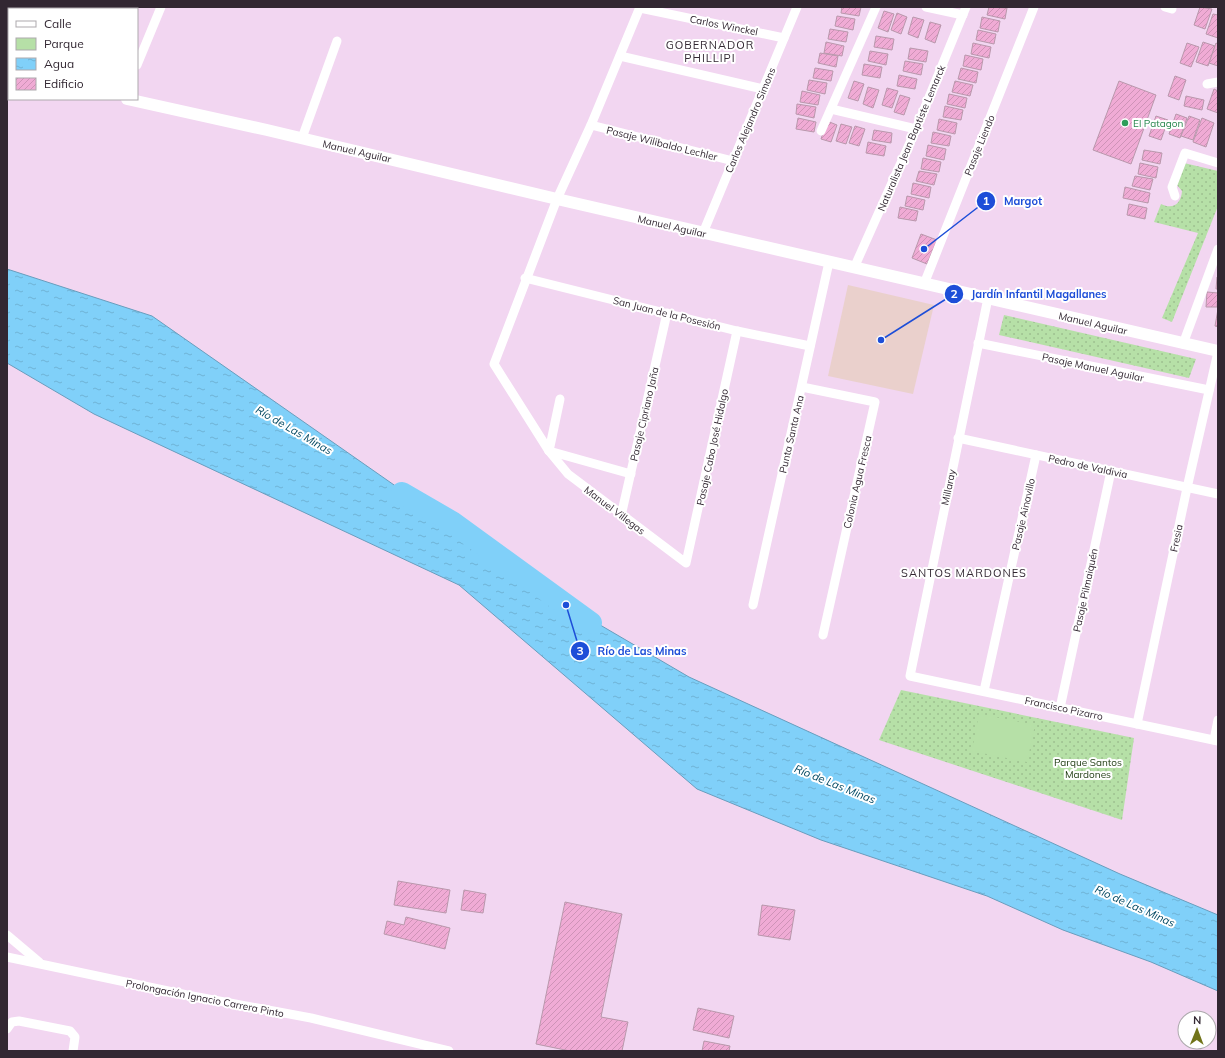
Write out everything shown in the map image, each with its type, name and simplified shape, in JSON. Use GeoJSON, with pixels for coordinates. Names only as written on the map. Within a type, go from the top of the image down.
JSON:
{"type":"FeatureCollection","features":[{"type":"Feature","properties":{"kind":"street"},"geometry":{"type":"LineString","coordinates":[[138,63],[161,7]]}},
{"type":"Feature","properties":{"kind":"street","name":"Carlos Alejandro Simons"},"geometry":{"type":"LineString","coordinates":[[703,233],[797,7]]}},
{"type":"Feature","properties":{"kind":"street"},"geometry":{"type":"LineString","coordinates":[[821,131],[876,7]]}},
{"type":"Feature","properties":{"kind":"street"},"geometry":{"type":"LineString","coordinates":[[926,7],[964,11]]}},
{"type":"Feature","properties":{"kind":"street","name":"Pasaje Liendo"},"geometry":{"type":"LineString","coordinates":[[924,284],[1034,7]]}},
{"type":"Feature","properties":{"kind":"street"},"geometry":{"type":"LineString","coordinates":[[525,278],[556,199],[591,125],[640,8]]}},
{"type":"Feature","properties":{"kind":"street","name":"Carlos Winckel"},"geometry":{"type":"LineString","coordinates":[[640,8],[784,38]]}},
{"type":"Feature","properties":{"kind":"street","name":"Naturalista Jean Baptiste Lemarck"},"geometry":{"type":"LineString","coordinates":[[854,268],[916,129],[964,11]]}},
{"type":"Feature","properties":{"kind":"street"},"geometry":{"type":"LineString","coordinates":[[302,138],[338,42]]}},
{"type":"Feature","properties":{"kind":"street"},"geometry":{"type":"LineString","coordinates":[[620,56],[763,89]]}},
{"type":"Feature","properties":{"kind":"street"},"geometry":{"type":"LineString","coordinates":[[1207,84],[1218,82]]}},
{"type":"Feature","properties":{"kind":"street","name":"Manuel Aguilar"},"geometry":{"type":"LineString","coordinates":[[131,100],[302,138],[556,199],[1218,352]]}},
{"type":"Feature","properties":{"kind":"street"},"geometry":{"type":"LineString","coordinates":[[831,109],[916,129]]}},
{"type":"Feature","properties":{"kind":"street","name":"Pasaje Wilibaldo Lechler"},"geometry":{"type":"LineString","coordinates":[[591,125],[733,161]]}},
{"type":"Feature","properties":{"kind":"street"},"geometry":{"type":"LineString","coordinates":[[1175,196],[1172,187],[1185,153],[1218,163]]}},
{"type":"Feature","properties":{"kind":"street"},"geometry":{"type":"LineString","coordinates":[[1184,344],[1218,249]]}},
{"type":"Feature","properties":{"kind":"street","name":"Punta Santa Ana"},"geometry":{"type":"LineString","coordinates":[[752,605],[829,262]]}},
{"type":"Feature","properties":{"kind":"street","name":"San Juan de la Posesión"},"geometry":{"type":"LineString","coordinates":[[525,278],[737,331],[810,346]]}},
{"type":"Feature","properties":{"kind":"street","name":"Manuel Villegas"},"geometry":{"type":"LineString","coordinates":[[525,278],[494,364],[549,451],[568,474],[621,516],[686,563]]}},
{"type":"Feature","properties":{"kind":"street","name":"Millaray"},"geometry":{"type":"LineString","coordinates":[[910,676],[988,298]]}},
{"type":"Feature","properties":{"kind":"street","name":"Pasaje Cipriano Jaña"},"geometry":{"type":"LineString","coordinates":[[621,516],[668,313]]}},
{"type":"Feature","properties":{"kind":"street","name":"Pasaje Cabo José Hidalgo"},"geometry":{"type":"LineString","coordinates":[[686,563],[737,331]]}},
{"type":"Feature","properties":{"kind":"street","name":"Pasaje Manuel Aguilar"},"geometry":{"type":"LineString","coordinates":[[978,343],[1209,390]]}},
{"type":"Feature","properties":{"kind":"street","name":"Fresia"},"geometry":{"type":"LineString","coordinates":[[1137,724],[1187,488],[1218,352]]}},
{"type":"Feature","properties":{"kind":"street","name":"Colonia Agua Fresca"},"geometry":{"type":"LineString","coordinates":[[802,387],[875,402],[822,634]]}},
{"type":"Feature","properties":{"kind":"street"},"geometry":{"type":"LineString","coordinates":[[560,399],[549,451],[631,474]]}},
{"type":"Feature","properties":{"kind":"street","name":"Pedro de Valdivia"},"geometry":{"type":"LineString","coordinates":[[958,438],[1218,494]]}},
{"type":"Feature","properties":{"kind":"street","name":"Pasaje Ainavillo"},"geometry":{"type":"LineString","coordinates":[[984,690],[1036,455]]}},
{"type":"Feature","properties":{"kind":"street","name":"Pasaje Pilmaiquén"},"geometry":{"type":"LineString","coordinates":[[1060,708],[1111,471]]}},
{"type":"Feature","properties":{"kind":"street","name":"Francisco Pizarro"},"geometry":{"type":"LineString","coordinates":[[910,676],[984,690],[1060,708],[1216,741]]}},
{"type":"Feature","properties":{"kind":"street"},"geometry":{"type":"LineString","coordinates":[[1216,741],[1218,720]]}},
{"type":"Feature","properties":{"kind":"street"},"geometry":{"type":"LineString","coordinates":[[7,935],[40,963]]}},
{"type":"Feature","properties":{"kind":"street","name":"Prolongación Ignacio Carrera Pinto"},"geometry":{"type":"LineString","coordinates":[[7,957],[187,995],[311,1018],[402,1041],[419,1048],[449,1051]]}},
{"type":"Feature","properties":{"kind":"street"},"geometry":{"type":"LineString","coordinates":[[10,1025],[19,1022],[70,1031],[76,1040],[73,1051]]}},
{"type":"Feature","properties":{"kind":"shaded area"},"geometry":{"type":"Polygon","coordinates":[[[848,285],[934,305],[913,394],[828,376],[848,285]]]}},
{"type":"Feature","properties":{"kind":"green space"},"geometry":{"type":"Polygon","coordinates":[[[1184,163],[1218,171],[1218,206],[1172,322],[1162,318],[1198,233],[1154,222],[1161,204],[1165,206],[1173,206],[1176,205],[1180,199],[1182,191],[1176,184],[1184,163]]]}},
{"type":"Feature","properties":{"kind":"green space"},"geometry":{"type":"Polygon","coordinates":[[[1004,315],[1196,359],[1189,378],[999,335],[1004,315]]]}},
{"type":"Feature","properties":{"kind":"green space","name":"Parque Santos Mardones"},"geometry":{"type":"Polygon","coordinates":[[[901,690],[1134,738],[1122,820],[879,740],[901,690]]]}},
{"type":"Feature","properties":{"kind":"green space"},"geometry":{"type":"Polygon","coordinates":[[[979,714],[1035,725],[1027,762],[972,751],[979,714]]]}},
{"type":"Feature","properties":{"kind":"water"},"geometry":{"type":"Polygon","coordinates":[[[7,269],[152,316],[566,605],[689,677],[1120,874],[1218,915],[1218,991],[1151,962],[1063,930],[987,896],[821,840],[697,789],[459,585],[94,414],[7,363],[7,269]]]}},
{"type":"Feature","properties":{"kind":"building"},"geometry":{"type":"Polygon","coordinates":[[[842,7],[861,7],[859,16],[841,13],[842,7]]]}},
{"type":"Feature","properties":{"kind":"building"},"geometry":{"type":"Polygon","coordinates":[[[989,7],[1007,8],[1005,19],[987,15],[989,7]]]}},
{"type":"Feature","properties":{"kind":"building"},"geometry":{"type":"Polygon","coordinates":[[[1200,7],[1212,9],[1205,29],[1194,25],[1200,7]]]}},
{"type":"Feature","properties":{"kind":"building"},"geometry":{"type":"Polygon","coordinates":[[[884,11],[894,14],[888,32],[878,28],[884,11]]]}},
{"type":"Feature","properties":{"kind":"building"},"geometry":{"type":"Polygon","coordinates":[[[897,13],[907,17],[901,34],[891,30],[897,13]]]}},
{"type":"Feature","properties":{"kind":"building"},"geometry":{"type":"Polygon","coordinates":[[[1213,14],[1218,15],[1218,38],[1206,34],[1213,14]]]}},
{"type":"Feature","properties":{"kind":"building"},"geometry":{"type":"Polygon","coordinates":[[[837,16],[855,19],[853,30],[835,26],[837,16]]]}},
{"type":"Feature","properties":{"kind":"building"},"geometry":{"type":"Polygon","coordinates":[[[913,17],[924,20],[918,38],[908,34],[913,17]]]}},
{"type":"Feature","properties":{"kind":"building"},"geometry":{"type":"Polygon","coordinates":[[[982,17],[1000,21],[998,32],[980,28],[982,17]]]}},
{"type":"Feature","properties":{"kind":"building"},"geometry":{"type":"Polygon","coordinates":[[[930,22],[941,25],[935,43],[925,39],[930,22]]]}},
{"type":"Feature","properties":{"kind":"building"},"geometry":{"type":"Polygon","coordinates":[[[830,29],[848,32],[846,42],[828,39],[830,29]]]}},
{"type":"Feature","properties":{"kind":"building"},"geometry":{"type":"Polygon","coordinates":[[[978,30],[996,34],[994,44],[976,40],[978,30]]]}},
{"type":"Feature","properties":{"kind":"building"},"geometry":{"type":"Polygon","coordinates":[[[876,36],[894,39],[892,50],[874,47],[876,36]]]}},
{"type":"Feature","properties":{"kind":"building"},"geometry":{"type":"Polygon","coordinates":[[[826,42],[844,46],[842,56],[824,53],[826,42]]]}},
{"type":"Feature","properties":{"kind":"building"},"geometry":{"type":"Polygon","coordinates":[[[1203,42],[1215,46],[1208,66],[1196,62],[1203,42]]]}},
{"type":"Feature","properties":{"kind":"building"},"geometry":{"type":"Polygon","coordinates":[[[973,43],[991,47],[989,58],[971,54],[973,43]]]}},
{"type":"Feature","properties":{"kind":"building"},"geometry":{"type":"Polygon","coordinates":[[[1187,43],[1199,47],[1191,67],[1180,63],[1187,43]]]}},
{"type":"Feature","properties":{"kind":"building"},"geometry":{"type":"Polygon","coordinates":[[[1216,43],[1218,44],[1218,66],[1209,63],[1216,43]]]}},
{"type":"Feature","properties":{"kind":"building"},"geometry":{"type":"Polygon","coordinates":[[[910,48],[928,51],[926,62],[908,59],[910,48]]]}},
{"type":"Feature","properties":{"kind":"building"},"geometry":{"type":"Polygon","coordinates":[[[870,51],[888,54],[886,65],[868,61],[870,51]]]}},
{"type":"Feature","properties":{"kind":"building"},"geometry":{"type":"Polygon","coordinates":[[[820,53],[838,56],[836,67],[818,63],[820,53]]]}},
{"type":"Feature","properties":{"kind":"building"},"geometry":{"type":"Polygon","coordinates":[[[965,55],[983,59],[981,70],[963,66],[965,55]]]}},
{"type":"Feature","properties":{"kind":"building"},"geometry":{"type":"Polygon","coordinates":[[[905,61],[923,64],[921,75],[903,71],[905,61]]]}},
{"type":"Feature","properties":{"kind":"building"},"geometry":{"type":"Polygon","coordinates":[[[864,64],[882,67],[880,78],[862,75],[864,64]]]}},
{"type":"Feature","properties":{"kind":"building"},"geometry":{"type":"Polygon","coordinates":[[[815,68],[833,71],[831,81],[813,78],[815,68]]]}},
{"type":"Feature","properties":{"kind":"building"},"geometry":{"type":"Polygon","coordinates":[[[961,68],[978,72],[976,83],[958,79],[961,68]]]}},
{"type":"Feature","properties":{"kind":"building"},"geometry":{"type":"Polygon","coordinates":[[[899,75],[917,79],[915,89],[897,86],[899,75]]]}},
{"type":"Feature","properties":{"kind":"building"},"geometry":{"type":"Polygon","coordinates":[[[1175,76],[1186,80],[1179,100],[1168,96],[1175,76]]]}},
{"type":"Feature","properties":{"kind":"building"},"geometry":{"type":"Polygon","coordinates":[[[809,80],[827,83],[825,94],[807,90],[809,80]]]}},
{"type":"Feature","properties":{"kind":"building"},"geometry":{"type":"Polygon","coordinates":[[[854,81],[864,84],[858,101],[848,98],[854,81]]]}},
{"type":"Feature","properties":{"kind":"building"},"geometry":{"type":"Polygon","coordinates":[[[955,81],[973,85],[970,96],[952,92],[955,81]]]}},
{"type":"Feature","properties":{"kind":"building","name":"El Patagon"},"geometry":{"type":"Polygon","coordinates":[[[1119,81],[1156,95],[1131,164],[1093,150],[1119,81]]]}},
{"type":"Feature","properties":{"kind":"building"},"geometry":{"type":"Polygon","coordinates":[[[868,87],[879,90],[873,108],[863,104],[868,87]]]}},
{"type":"Feature","properties":{"kind":"building"},"geometry":{"type":"Polygon","coordinates":[[[887,88],[898,91],[892,108],[882,105],[887,88]]]}},
{"type":"Feature","properties":{"kind":"building"},"geometry":{"type":"Polygon","coordinates":[[[1214,89],[1218,91],[1218,113],[1207,109],[1214,89]]]}},
{"type":"Feature","properties":{"kind":"building"},"geometry":{"type":"Polygon","coordinates":[[[802,91],[820,95],[818,105],[800,102],[802,91]]]}},
{"type":"Feature","properties":{"kind":"building"},"geometry":{"type":"Polygon","coordinates":[[[949,94],[967,98],[965,108],[947,104],[949,94]]]}},
{"type":"Feature","properties":{"kind":"building"},"geometry":{"type":"Polygon","coordinates":[[[900,95],[910,98],[904,115],[894,112],[900,95]]]}},
{"type":"Feature","properties":{"kind":"building"},"geometry":{"type":"Polygon","coordinates":[[[1186,96],[1204,100],[1202,110],[1184,106],[1186,96]]]}},
{"type":"Feature","properties":{"kind":"building"},"geometry":{"type":"Polygon","coordinates":[[[797,104],[816,107],[814,118],[796,114],[797,104]]]}},
{"type":"Feature","properties":{"kind":"building"},"geometry":{"type":"Polygon","coordinates":[[[945,106],[963,110],[961,120],[943,117],[945,106]]]}},
{"type":"Feature","properties":{"kind":"building"},"geometry":{"type":"Polygon","coordinates":[[[1176,114],[1187,118],[1180,138],[1169,134],[1176,114]]]}},
{"type":"Feature","properties":{"kind":"building"},"geometry":{"type":"Polygon","coordinates":[[[1156,116],[1168,120],[1161,140],[1149,136],[1156,116]]]}},
{"type":"Feature","properties":{"kind":"building"},"geometry":{"type":"Polygon","coordinates":[[[1189,116],[1200,120],[1193,140],[1181,136],[1189,116]]]}},
{"type":"Feature","properties":{"kind":"building"},"geometry":{"type":"Polygon","coordinates":[[[798,118],[816,122],[814,132],[796,129],[798,118]]]}},
{"type":"Feature","properties":{"kind":"building"},"geometry":{"type":"Polygon","coordinates":[[[1202,118],[1214,123],[1206,147],[1193,142],[1202,118]]]}},
{"type":"Feature","properties":{"kind":"building"},"geometry":{"type":"Polygon","coordinates":[[[939,119],[957,123],[955,134],[937,130],[939,119]]]}},
{"type":"Feature","properties":{"kind":"building"},"geometry":{"type":"Polygon","coordinates":[[[827,121],[837,125],[831,142],[821,139],[827,121]]]}},
{"type":"Feature","properties":{"kind":"building"},"geometry":{"type":"Polygon","coordinates":[[[841,124],[852,127],[846,144],[836,141],[841,124]]]}},
{"type":"Feature","properties":{"kind":"building"},"geometry":{"type":"Polygon","coordinates":[[[855,126],[865,129],[859,146],[849,143],[855,126]]]}},
{"type":"Feature","properties":{"kind":"building"},"geometry":{"type":"Polygon","coordinates":[[[874,130],[892,133],[891,143],[872,140],[874,130]]]}},
{"type":"Feature","properties":{"kind":"building"},"geometry":{"type":"Polygon","coordinates":[[[933,132],[951,136],[949,146],[931,143],[933,132]]]}},
{"type":"Feature","properties":{"kind":"building"},"geometry":{"type":"Polygon","coordinates":[[[868,142],[886,146],[884,156],[866,153],[868,142]]]}},
{"type":"Feature","properties":{"kind":"building"},"geometry":{"type":"Polygon","coordinates":[[[928,145],[946,149],[944,160],[926,156],[928,145]]]}},
{"type":"Feature","properties":{"kind":"building"},"geometry":{"type":"Polygon","coordinates":[[[1144,150],[1162,153],[1160,164],[1142,160],[1144,150]]]}},
{"type":"Feature","properties":{"kind":"building"},"geometry":{"type":"Polygon","coordinates":[[[923,158],[941,162],[939,172],[921,169],[923,158]]]}},
{"type":"Feature","properties":{"kind":"building"},"geometry":{"type":"Polygon","coordinates":[[[1140,163],[1158,167],[1156,178],[1138,174],[1140,163]]]}},
{"type":"Feature","properties":{"kind":"building"},"geometry":{"type":"Polygon","coordinates":[[[919,171],[937,174],[934,185],[916,181],[919,171]]]}},
{"type":"Feature","properties":{"kind":"building"},"geometry":{"type":"Polygon","coordinates":[[[1135,176],[1153,179],[1150,190],[1132,186],[1135,176]]]}},
{"type":"Feature","properties":{"kind":"building"},"geometry":{"type":"Polygon","coordinates":[[[913,183],[931,187],[929,198],[911,194],[913,183]]]}},
{"type":"Feature","properties":{"kind":"building"},"geometry":{"type":"Polygon","coordinates":[[[1125,187],[1150,193],[1148,203],[1123,198],[1125,187]]]}},
{"type":"Feature","properties":{"kind":"building"},"geometry":{"type":"Polygon","coordinates":[[[907,196],[925,200],[923,210],[905,206],[907,196]]]}},
{"type":"Feature","properties":{"kind":"building"},"geometry":{"type":"Polygon","coordinates":[[[1129,204],[1147,208],[1145,219],[1127,215],[1129,204]]]}},
{"type":"Feature","properties":{"kind":"building"},"geometry":{"type":"Polygon","coordinates":[[[900,207],[918,211],[916,221],[898,218],[900,207]]]}},
{"type":"Feature","properties":{"kind":"building"},"geometry":{"type":"Polygon","coordinates":[[[921,234],[937,240],[927,264],[912,258],[921,234]]]}},
{"type":"Feature","properties":{"kind":"building"},"geometry":{"type":"Polygon","coordinates":[[[1217,277],[1218,289],[1216,289],[1217,277]]]}},
{"type":"Feature","properties":{"kind":"building"},"geometry":{"type":"Polygon","coordinates":[[[1207,292],[1218,293],[1217,307],[1206,307],[1207,292]]]}},
{"type":"Feature","properties":{"kind":"building"},"geometry":{"type":"Polygon","coordinates":[[[1218,309],[1218,327],[1215,326],[1218,309]]]}},
{"type":"Feature","properties":{"kind":"building"},"geometry":{"type":"Polygon","coordinates":[[[398,881],[450,890],[446,913],[394,905],[398,881]]]}},
{"type":"Feature","properties":{"kind":"building"},"geometry":{"type":"Polygon","coordinates":[[[464,890],[486,894],[483,913],[461,910],[464,890]]]}},
{"type":"Feature","properties":{"kind":"building"},"geometry":{"type":"Polygon","coordinates":[[[565,902],[622,914],[601,1017],[628,1022],[622,1051],[570,1051],[536,1044],[565,902]]]}},
{"type":"Feature","properties":{"kind":"building"},"geometry":{"type":"Polygon","coordinates":[[[762,905],[795,910],[790,940],[758,935],[762,905]]]}},
{"type":"Feature","properties":{"kind":"building"},"geometry":{"type":"Polygon","coordinates":[[[406,917],[450,928],[445,949],[384,934],[387,921],[404,925],[406,917]]]}},
{"type":"Feature","properties":{"kind":"building"},"geometry":{"type":"Polygon","coordinates":[[[698,1008],[734,1016],[729,1038],[693,1030],[698,1008]]]}},
{"type":"Feature","properties":{"kind":"building"},"geometry":{"type":"Polygon","coordinates":[[[704,1041],[730,1046],[729,1051],[702,1051],[704,1041]]]}},
{"type":"Feature","properties":{"kind":"waterway","name":"Río de Las Minas"},"geometry":{"type":"LineString","coordinates":[[402,493],[452,522],[591,623]]}},
{"type":"Feature","properties":{"kind":"place","name":"El Patagon"},"geometry":{"type":"Point","coordinates":[1125,123]}},
{"type":"Feature","properties":{"kind":"place","name":"Margot"},"geometry":{"type":"Point","coordinates":[924,249]}},
{"type":"Feature","properties":{"kind":"place","name":"Jardín Infantil Magallanes"},"geometry":{"type":"Point","coordinates":[881,340]}},
{"type":"Feature","properties":{"kind":"place","name":"Río de Las Minas"},"geometry":{"type":"Point","coordinates":[566,605]}},
{"type":"Feature","properties":{"kind":"district","name":"GOBERNADOR PHILLIPI"},"geometry":{"type":"Point","coordinates":[710,51]}},
{"type":"Feature","properties":{"kind":"district","name":"SANTOS MARDONES"},"geometry":{"type":"Point","coordinates":[964,573]}}]}
